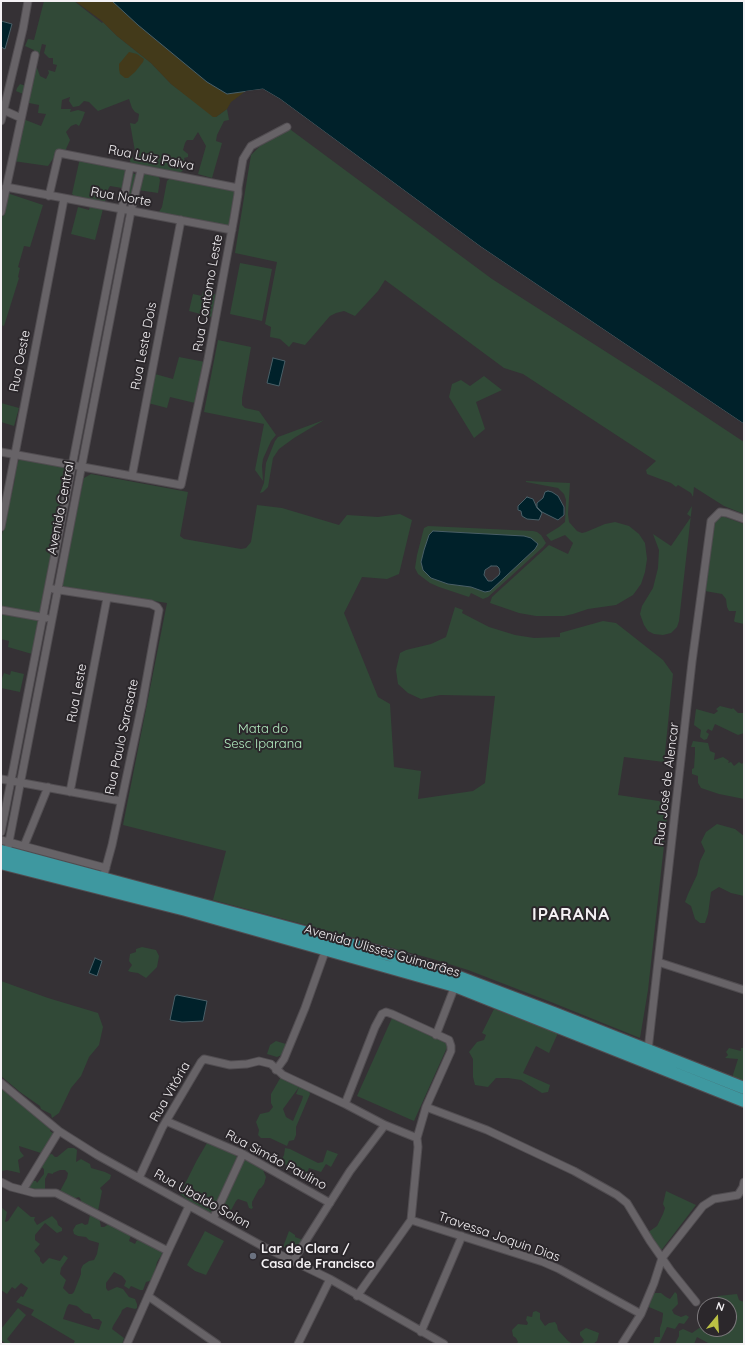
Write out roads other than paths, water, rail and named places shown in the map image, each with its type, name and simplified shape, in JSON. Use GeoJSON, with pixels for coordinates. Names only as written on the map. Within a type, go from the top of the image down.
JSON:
{"type":"FeatureCollection","features":[{"type":"Feature","properties":{"kind":"main road","name":"Avenida Ulisses Guimarães"},"geometry":{"type":"LineString","coordinates":[[4,852],[44,868],[186,910],[456,986],[744,1101]]}},
{"type":"Feature","properties":{"kind":"main road","name":"Avenida Ulisses Guimarães"},"geometry":{"type":"LineString","coordinates":[[44,868],[105,873],[390,955],[466,980],[744,1088]]}},
{"type":"Feature","properties":{"kind":"main road"},"geometry":{"type":"LineString","coordinates":[[699,1084],[704,1072]]}},
{"type":"Feature","properties":{"kind":"street"},"geometry":{"type":"LineString","coordinates":[[1,121],[2,109],[23,29],[28,1]]}},
{"type":"Feature","properties":{"kind":"street"},"geometry":{"type":"LineString","coordinates":[[1,212],[35,55]]}},
{"type":"Feature","properties":{"kind":"street"},"geometry":{"type":"LineString","coordinates":[[2,109],[21,118]]}},
{"type":"Feature","properties":{"kind":"street","name":"Rua Contomo Leste"},"geometry":{"type":"LineString","coordinates":[[132,476],[181,485],[208,359],[232,230],[243,159],[250,146],[287,127]]}},
{"type":"Feature","properties":{"kind":"street","name":"Rua Luiz Paiva"},"geometry":{"type":"LineString","coordinates":[[49,196],[59,153],[238,188]]}},
{"type":"Feature","properties":{"kind":"street","name":"Avenida Central"},"geometry":{"type":"LineString","coordinates":[[1,832],[130,167]]}},
{"type":"Feature","properties":{"kind":"street","name":"Avenida Central"},"geometry":{"type":"LineString","coordinates":[[4,852],[21,782],[131,211],[141,170]]}},
{"type":"Feature","properties":{"kind":"street","name":"Rua Norte"},"geometry":{"type":"LineString","coordinates":[[6,187],[232,230]]}},
{"type":"Feature","properties":{"kind":"street","name":"Rua Oeste"},"geometry":{"type":"LineString","coordinates":[[1,527],[64,199]]}},
{"type":"Feature","properties":{"kind":"street","name":"Rua Leste Dois"},"geometry":{"type":"LineString","coordinates":[[132,476],[181,220]]}},
{"type":"Feature","properties":{"kind":"street"},"geometry":{"type":"LineString","coordinates":[[1,452],[132,476]]}},
{"type":"Feature","properties":{"kind":"street","name":"Rua José de Alencar"},"geometry":{"type":"LineString","coordinates":[[648,1050],[692,662],[711,521],[720,512],[744,519]]}},
{"type":"Feature","properties":{"kind":"street"},"geometry":{"type":"LineString","coordinates":[[48,589],[107,598]]}},
{"type":"Feature","properties":{"kind":"street","name":"Rua Paulo Sarasate"},"geometry":{"type":"LineString","coordinates":[[105,873],[142,704],[158,618],[158,608],[152,604],[107,598]]}},
{"type":"Feature","properties":{"kind":"street","name":"Rua Leste"},"geometry":{"type":"LineString","coordinates":[[70,792],[107,598]]}},
{"type":"Feature","properties":{"kind":"street"},"geometry":{"type":"LineString","coordinates":[[1,610],[52,619]]}},
{"type":"Feature","properties":{"kind":"street"},"geometry":{"type":"LineString","coordinates":[[19,743],[28,745]]}},
{"type":"Feature","properties":{"kind":"street"},"geometry":{"type":"LineString","coordinates":[[1,779],[121,801]]}},
{"type":"Feature","properties":{"kind":"street"},"geometry":{"type":"LineString","coordinates":[[24,846],[48,787]]}},
{"type":"Feature","properties":{"kind":"street"},"geometry":{"type":"LineString","coordinates":[[1,840],[4,852],[24,846],[105,873]]}},
{"type":"Feature","properties":{"kind":"street"},"geometry":{"type":"LineString","coordinates":[[326,949],[305,1008],[284,1059],[276,1070],[283,1075],[345,1104],[385,1125],[417,1138]]}},
{"type":"Feature","properties":{"kind":"street"},"geometry":{"type":"LineString","coordinates":[[658,962],[744,990]]}},
{"type":"Feature","properties":{"kind":"street"},"geometry":{"type":"LineString","coordinates":[[436,1034],[456,986]]}},
{"type":"Feature","properties":{"kind":"street"},"geometry":{"type":"LineString","coordinates":[[345,1104],[375,1027],[382,1014],[386,1012],[392,1014],[449,1040],[451,1051],[426,1107],[417,1138],[418,1148],[411,1220],[358,1296]]}},
{"type":"Feature","properties":{"kind":"street","name":"Rua Vitória"},"geometry":{"type":"LineString","coordinates":[[138,1178],[166,1121],[203,1060],[206,1059],[230,1065],[259,1062],[271,1064],[276,1070]]}},
{"type":"Feature","properties":{"kind":"street","name":"Rua Ubaldo Solon"},"geometry":{"type":"LineString","coordinates":[[1,1084],[59,1131],[97,1155],[264,1247],[330,1280],[444,1344]]}},
{"type":"Feature","properties":{"kind":"street"},"geometry":{"type":"LineString","coordinates":[[426,1107],[487,1130],[574,1171],[617,1195],[630,1207],[662,1258],[696,1302]]}},
{"type":"Feature","properties":{"kind":"street","name":"Rua Simão Paulino"},"geometry":{"type":"LineString","coordinates":[[166,1121],[243,1154],[330,1203]]}},
{"type":"Feature","properties":{"kind":"street"},"geometry":{"type":"LineString","coordinates":[[294,1261],[350,1172],[385,1125]]}},
{"type":"Feature","properties":{"kind":"street"},"geometry":{"type":"LineString","coordinates":[[24,1190],[59,1131]]}},
{"type":"Feature","properties":{"kind":"street"},"geometry":{"type":"LineString","coordinates":[[213,1219],[243,1154]]}},
{"type":"Feature","properties":{"kind":"street"},"geometry":{"type":"LineString","coordinates":[[1,1182],[11,1187],[34,1193],[56,1193],[168,1251]]}},
{"type":"Feature","properties":{"kind":"street"},"geometry":{"type":"LineString","coordinates":[[622,1344],[641,1314],[654,1283],[662,1258],[703,1206],[714,1200],[738,1195],[744,1182]]}},
{"type":"Feature","properties":{"kind":"street"},"geometry":{"type":"LineString","coordinates":[[127,1344],[189,1206]]}},
{"type":"Feature","properties":{"kind":"street","name":"Travessa Joquin Dias"},"geometry":{"type":"LineString","coordinates":[[411,1220],[543,1262],[589,1285],[641,1314]]}},
{"type":"Feature","properties":{"kind":"street"},"geometry":{"type":"LineString","coordinates":[[421,1332],[462,1236]]}},
{"type":"Feature","properties":{"kind":"street"},"geometry":{"type":"LineString","coordinates":[[298,1344],[330,1280]]}},
{"type":"Feature","properties":{"kind":"street"},"geometry":{"type":"LineString","coordinates":[[148,1296],[217,1344]]}},
{"type":"Feature","properties":{"kind":"water"},"geometry":{"type":"Polygon","coordinates":[[[112,1],[744,1],[744,424],[481,247],[280,99],[263,89],[227,94],[207,82],[138,25],[112,1]]]}},
{"type":"Feature","properties":{"kind":"water"},"geometry":{"type":"Polygon","coordinates":[[[1,21],[12,24],[5,49],[1,47],[1,21]]]}},
{"type":"Feature","properties":{"kind":"water"},"geometry":{"type":"Polygon","coordinates":[[[273,358],[285,361],[279,386],[267,383],[273,358]]]}},
{"type":"Feature","properties":{"kind":"water"},"geometry":{"type":"Polygon","coordinates":[[[548,491],[558,496],[564,507],[564,515],[558,520],[542,512],[537,507],[537,503],[543,498],[545,492],[548,491]]]}},
{"type":"Feature","properties":{"kind":"water"},"geometry":{"type":"Polygon","coordinates":[[[527,497],[533,499],[537,508],[542,513],[539,520],[527,519],[522,516],[521,511],[518,510],[518,506],[527,497]]]}},
{"type":"Feature","properties":{"kind":"water"},"geometry":{"type":"Polygon","coordinates":[[[433,531],[524,536],[531,538],[538,544],[535,549],[490,591],[485,592],[471,587],[448,584],[431,578],[423,570],[421,562],[429,535],[433,531]],[[491,566],[485,570],[484,575],[488,581],[492,581],[499,575],[500,572],[497,566],[491,566]]]}},
{"type":"Feature","properties":{"kind":"water"},"geometry":{"type":"Polygon","coordinates":[[[95,958],[102,961],[97,976],[89,973],[95,958]]]}},
{"type":"Feature","properties":{"kind":"water"},"geometry":{"type":"Polygon","coordinates":[[[177,995],[207,1001],[203,1021],[182,1022],[170,1020],[175,996],[177,995]]]}},
{"type":"Feature","properties":{"kind":"place","name":"Lar de Clara / Casa de Francisco"},"geometry":{"type":"Point","coordinates":[253,1256]}},
{"type":"Feature","properties":{"kind":"district","name":"IPARANA"},"geometry":{"type":"Point","coordinates":[571,915]}},
{"type":"Feature","properties":{"kind":"park label","name":"Mata do Sesc Iparana"},"geometry":{"type":"Point","coordinates":[263,736]}}]}
